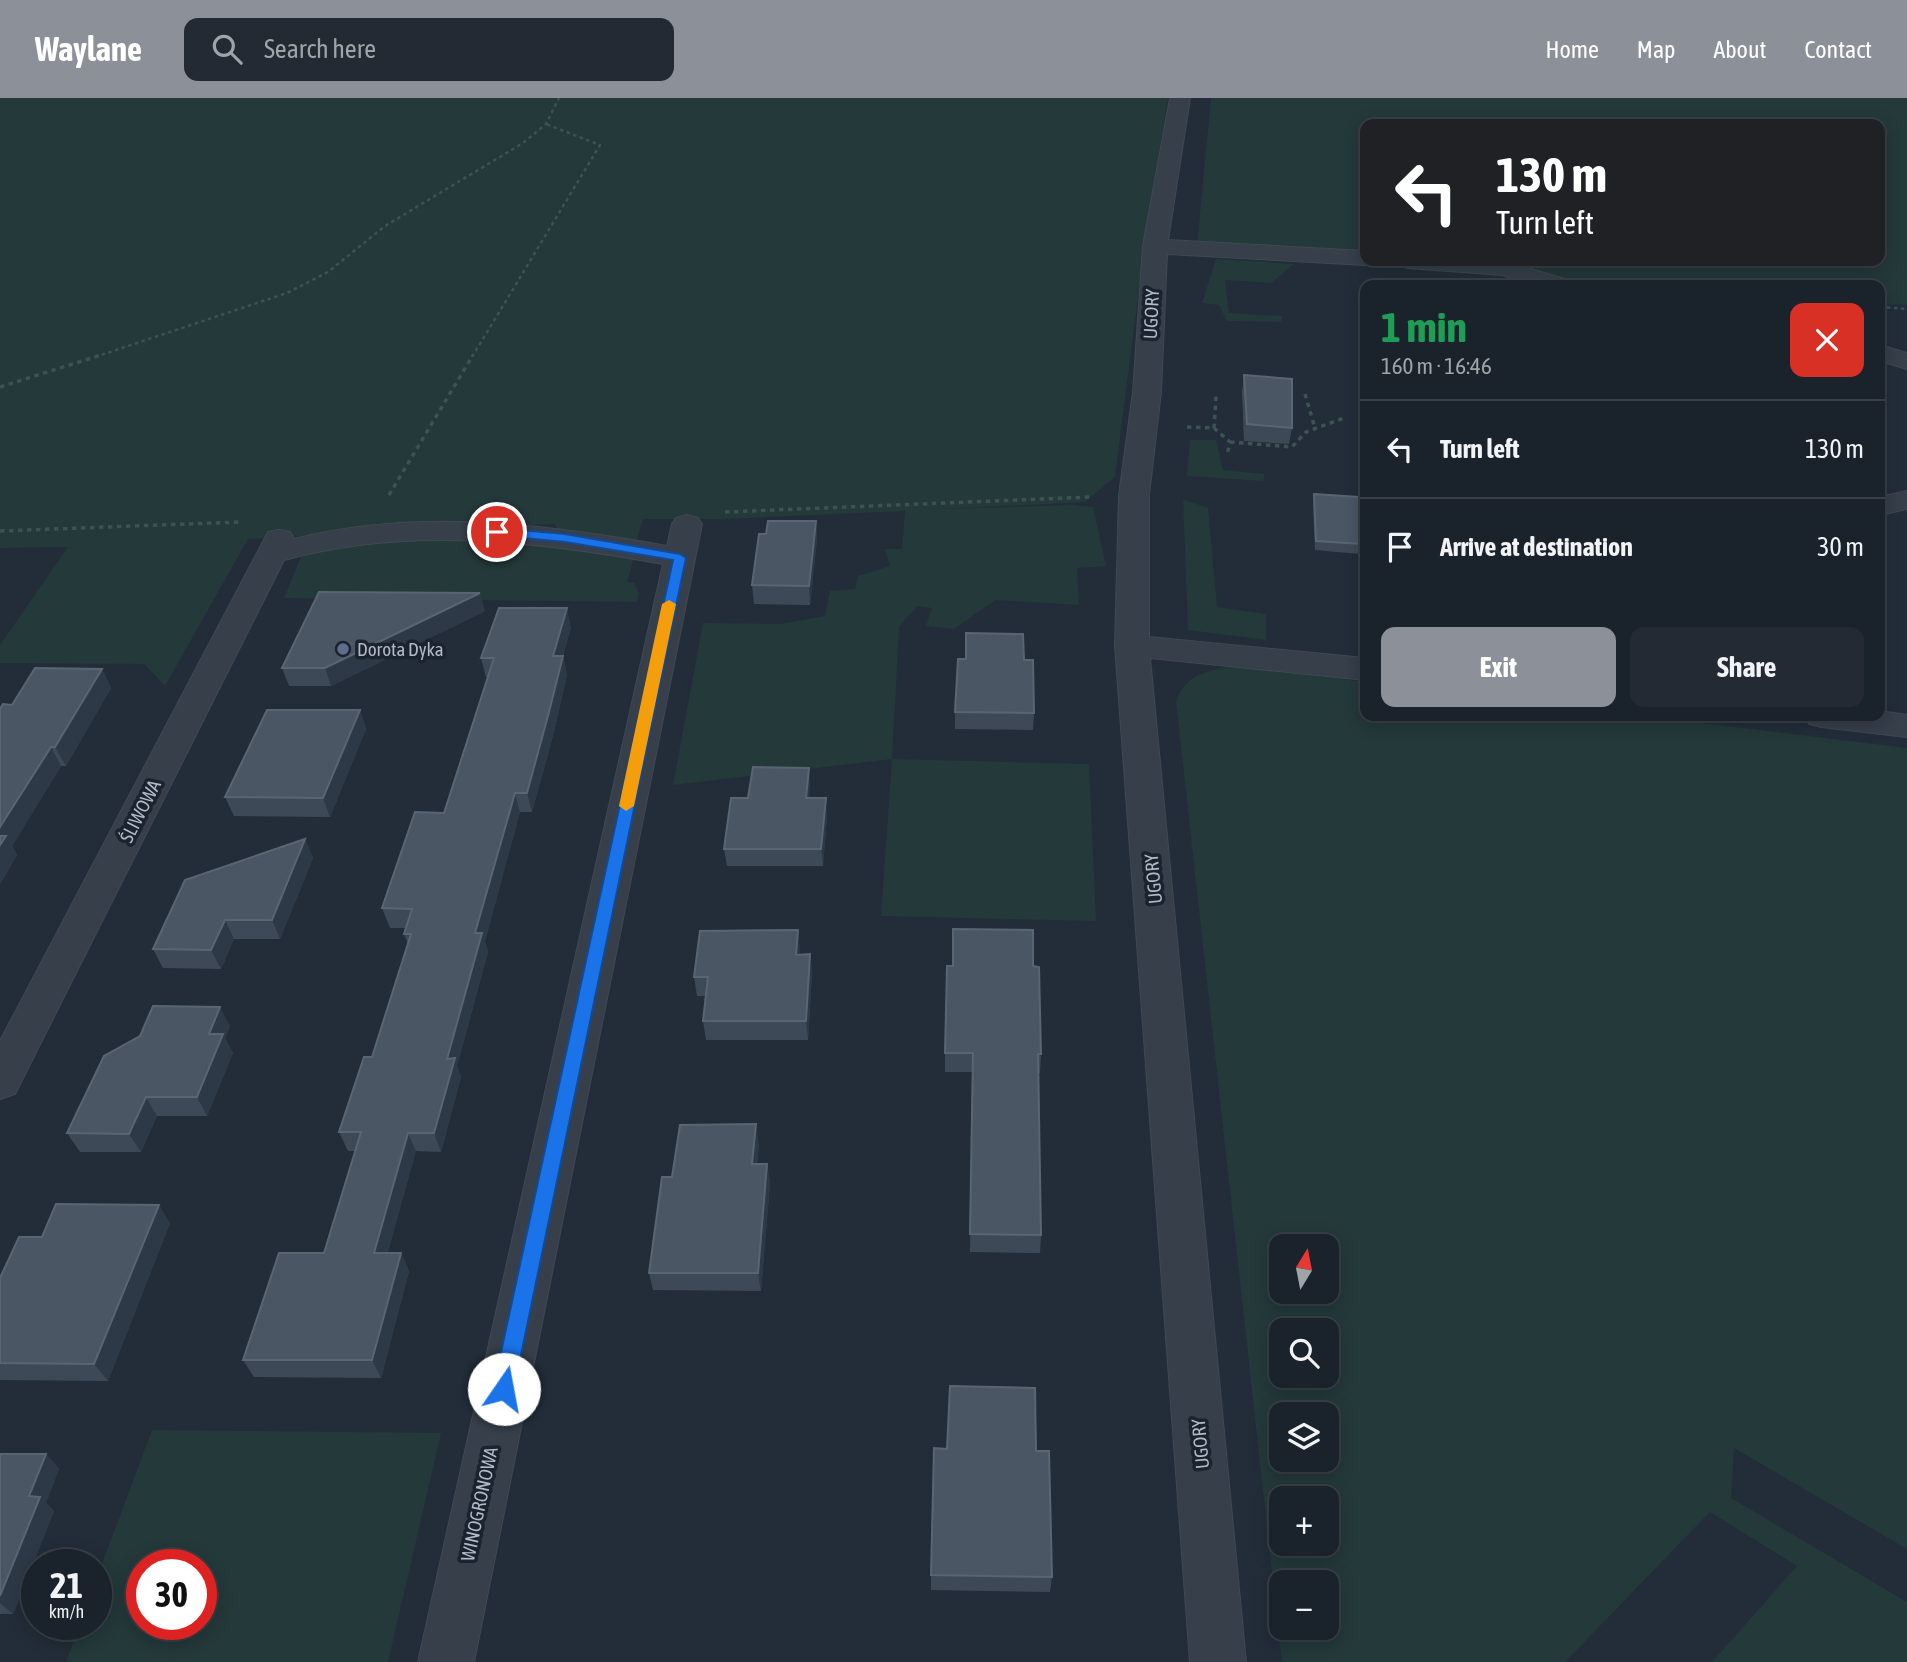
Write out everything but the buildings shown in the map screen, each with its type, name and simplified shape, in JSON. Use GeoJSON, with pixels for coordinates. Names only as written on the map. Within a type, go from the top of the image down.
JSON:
{"type":"FeatureCollection","features":[{"type":"Feature","properties":{"kind":"street","name":"UGORY"},"geometry":{"type":"LineString","coordinates":[[1180,98],[1155,246],[1147,392],[1134,495],[1132,646],[1218,1662]]}},
{"type":"Feature","properties":{"kind":"street"},"geometry":{"type":"LineString","coordinates":[[1155,246],[1360,258]]}},
{"type":"Feature","properties":{"kind":"street"},"geometry":{"type":"LineString","coordinates":[[1477,266],[1504,268],[1543,280]]}},
{"type":"Feature","properties":{"kind":"street"},"geometry":{"type":"LineString","coordinates":[[1885,354],[1907,361]]}},
{"type":"Feature","properties":{"kind":"street"},"geometry":{"type":"LineString","coordinates":[[1885,505],[1907,500]]}},
{"type":"Feature","properties":{"kind":"street"},"geometry":{"type":"LineString","coordinates":[[276,546],[366,535],[471,531],[694,531]]}},
{"type":"Feature","properties":{"kind":"street","name":"WINOGRONOWA"},"geometry":{"type":"LineString","coordinates":[[446,1662],[694,531]]}},
{"type":"Feature","properties":{"kind":"street","name":"ŚLIWOWA"},"geometry":{"type":"LineString","coordinates":[[0,1082],[276,546]]}},
{"type":"Feature","properties":{"kind":"street"},"geometry":{"type":"LineString","coordinates":[[1132,646],[1360,669]]}},
{"type":"Feature","properties":{"kind":"street"},"geometry":{"type":"LineString","coordinates":[[1864,721],[1907,726]]}},
{"type":"Feature","properties":{"kind":"path"},"geometry":{"type":"LineString","coordinates":[[0,387],[196,325],[287,293],[328,272],[385,226],[523,144],[546,124],[559,98]]}},
{"type":"Feature","properties":{"kind":"path"},"geometry":{"type":"LineString","coordinates":[[366,535],[600,145],[546,124]]}},
{"type":"Feature","properties":{"kind":"path"},"geometry":{"type":"LineString","coordinates":[[1885,307],[1907,309]]}},
{"type":"Feature","properties":{"kind":"path"},"geometry":{"type":"LineString","coordinates":[[1305,394],[1315,429]]}},
{"type":"Feature","properties":{"kind":"path"},"geometry":{"type":"LineString","coordinates":[[1214,428],[1230,442],[1292,447],[1306,432],[1344,418]]}},
{"type":"Feature","properties":{"kind":"path"},"geometry":{"type":"LineString","coordinates":[[1227,455],[1230,442]]}},
{"type":"Feature","properties":{"kind":"path"},"geometry":{"type":"LineString","coordinates":[[694,531],[1134,495]]}},
{"type":"Feature","properties":{"kind":"path"},"geometry":{"type":"LineString","coordinates":[[0,531],[251,522],[276,546]]}},
{"type":"Feature","properties":{"kind":"green space"},"geometry":{"type":"Polygon","coordinates":[[[0,98],[1168,98],[1146,234],[1115,477],[1085,502],[942,509],[1073,505],[1093,507],[1106,566],[1077,568],[1079,605],[995,600],[954,629],[926,626],[932,608],[917,606],[899,627],[892,759],[673,785],[703,623],[780,624],[825,616],[830,591],[855,589],[858,576],[890,566],[885,549],[902,549],[905,511],[722,519],[643,519],[635,548],[563,536],[554,524],[248,539],[165,686],[144,664],[0,663],[0,645],[68,547],[0,548],[0,98]]]}},
{"type":"Feature","properties":{"kind":"green space"},"geometry":{"type":"Polygon","coordinates":[[[1211,98],[1907,98],[1907,305],[1885,304],[1885,280],[1570,280],[1516,266],[1885,266],[1885,119],[1360,119],[1360,255],[1197,245],[1211,98]]]}},
{"type":"Feature","properties":{"kind":"green space"},"geometry":{"type":"Polygon","coordinates":[[[1216,259],[1294,264],[1271,283],[1225,280],[1229,313],[1282,316],[1281,322],[1227,321],[1219,305],[1202,303],[1216,259]]]}},
{"type":"Feature","properties":{"kind":"green space"},"geometry":{"type":"Polygon","coordinates":[[[1190,440],[1216,440],[1223,470],[1265,474],[1263,481],[1187,476],[1190,440]]]}},
{"type":"Feature","properties":{"kind":"green space"},"geometry":{"type":"Polygon","coordinates":[[[1183,499],[1208,508],[1217,607],[1266,614],[1266,640],[1188,630],[1183,499]]]}},
{"type":"Feature","properties":{"kind":"green space"},"geometry":{"type":"Polygon","coordinates":[[[482,536],[635,554],[627,582],[634,583],[639,593],[637,602],[284,598],[302,554],[316,545],[482,536]]]}},
{"type":"Feature","properties":{"kind":"green space"},"geometry":{"type":"Polygon","coordinates":[[[1235,666],[1360,681],[1360,721],[1685,721],[1907,748],[1907,1549],[1734,1448],[1731,1498],[1907,1602],[1907,1662],[1712,1662],[1797,1566],[1710,1512],[1565,1662],[1282,1662],[1280,1640],[1339,1640],[1339,1570],[1272,1570],[1270,1556],[1339,1556],[1339,1486],[1269,1486],[1269,1544],[1176,701],[1186,685],[1199,675],[1235,666]]]}},
{"type":"Feature","properties":{"kind":"green space"},"geometry":{"type":"Polygon","coordinates":[[[892,759],[1089,764],[1096,921],[881,916],[892,759]]]}},
{"type":"Feature","properties":{"kind":"green space"},"geometry":{"type":"Polygon","coordinates":[[[152,1430],[441,1433],[388,1662],[66,1662],[74,1640],[112,1640],[112,1549],[108,1549],[152,1430]]]}},
{"type":"Feature","properties":{"kind":"slow traffic"},"geometry":{"type":"LineString","coordinates":[[626,806],[669,604]]}},
{"type":"Feature","properties":{"kind":"place","name":"Dorota Dyka"},"geometry":{"type":"Point","coordinates":[343,649]}},
{"type":"Feature","properties":{"kind":"route"},"geometry":{"type":"LineString","coordinates":[[497,532],[565,538],[680,558],[504,1389]]}}]}
